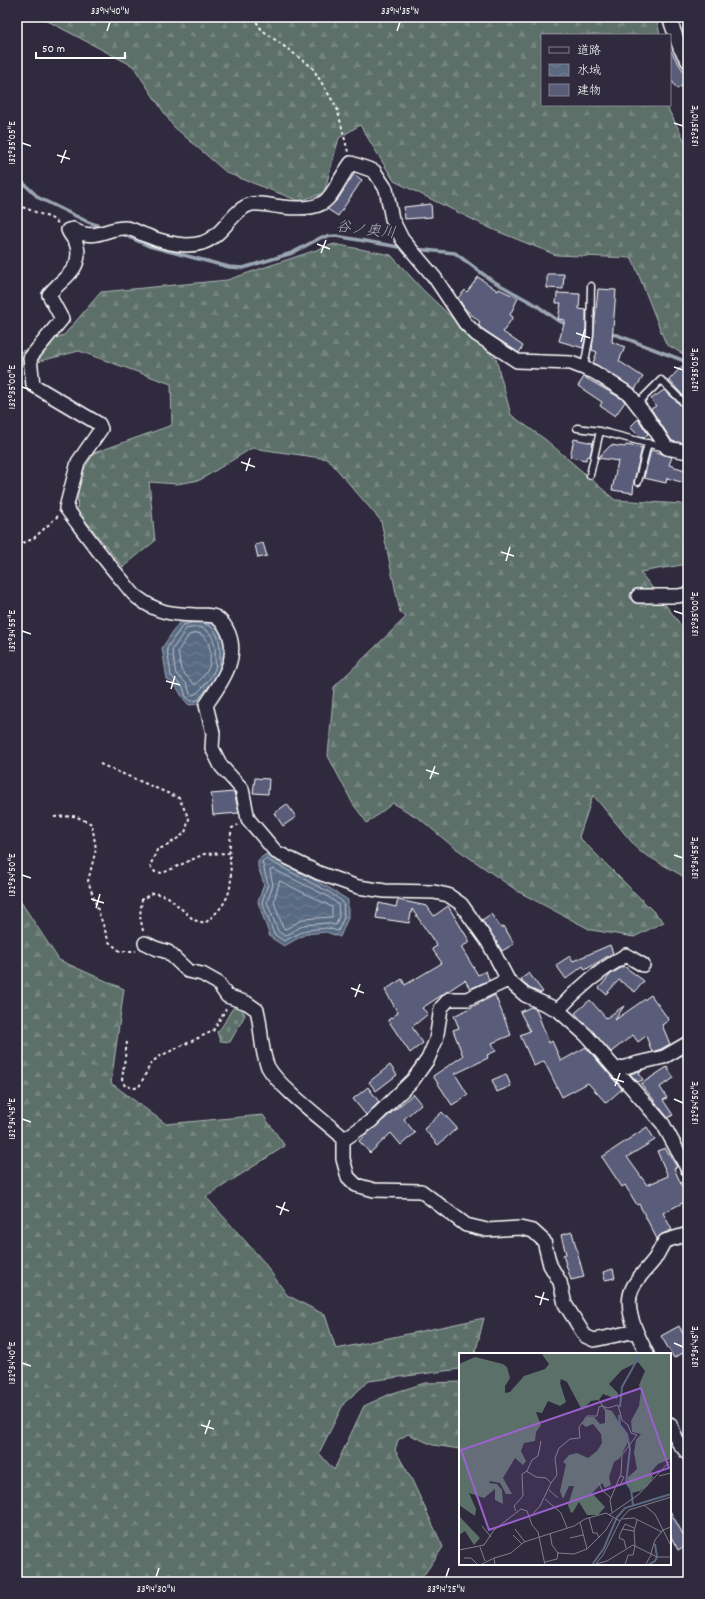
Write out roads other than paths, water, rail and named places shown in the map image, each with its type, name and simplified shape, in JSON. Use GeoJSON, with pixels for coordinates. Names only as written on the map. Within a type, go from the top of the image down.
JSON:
{"type":"FeatureCollection","features":[{"type":"Feature","properties":{"kind":"street"},"geometry":{"type":"LineString","coordinates":[[669,17],[680,48],[688,61]]}},
{"type":"Feature","properties":{"kind":"street"},"geometry":{"type":"LineString","coordinates":[[688,452],[667,448],[629,394],[584,367],[571,363],[517,361],[476,334],[465,323],[435,278],[402,239],[392,219],[386,189],[374,171],[351,163],[326,202],[315,206],[297,208],[252,204],[236,213],[219,234],[202,243],[179,244],[158,240],[127,228],[118,228],[102,234],[82,234],[73,229],[68,230],[77,244],[78,254],[72,273],[49,295],[62,319],[30,358],[34,385],[99,424],[102,429],[78,462],[66,508],[99,553],[136,597],[156,610],[178,614],[214,616],[225,625],[232,639],[230,663],[224,678],[206,705],[213,733],[212,748],[221,766],[242,789],[248,819],[276,852],[319,873],[358,886],[385,891],[434,892],[448,895],[461,904],[488,942],[508,980],[525,996],[558,1010],[586,1035],[663,1124],[688,1170]]}},
{"type":"Feature","properties":{"kind":"street"},"geometry":{"type":"LineString","coordinates":[[638,596],[678,596],[688,594]]}},
{"type":"Feature","properties":{"kind":"street"},"geometry":{"type":"LineString","coordinates":[[145,943],[168,952],[188,971],[202,974],[218,984],[226,996],[231,999],[247,1003],[258,1010],[262,1027],[262,1046],[268,1067],[278,1080],[340,1135],[343,1140],[343,1159],[348,1177],[356,1185],[374,1190],[421,1191],[466,1225],[487,1230],[520,1228],[533,1231],[544,1241],[550,1265],[560,1282],[565,1304],[584,1336],[594,1340],[636,1331]]}},
{"type":"Feature","properties":{"kind":"street"},"geometry":{"type":"LineString","coordinates":[[558,1010],[577,989],[605,967],[626,955],[643,965]]}},
{"type":"Feature","properties":{"kind":"street"},"geometry":{"type":"LineString","coordinates":[[343,1140],[371,1121],[413,1080],[428,1059],[436,1040],[441,1008],[449,999],[467,999],[508,980]]}},
{"type":"Feature","properties":{"kind":"street"},"geometry":{"type":"LineString","coordinates":[[616,1070],[664,1057],[688,1043]]}},
{"type":"Feature","properties":{"kind":"street"},"geometry":{"type":"LineString","coordinates":[[647,1353],[636,1331],[629,1301],[633,1287],[654,1259],[665,1241],[688,1234]]}},
{"type":"Feature","properties":{"kind":"street"},"geometry":{"type":"LineString","coordinates":[[671,1426],[678,1442],[688,1454]]}},
{"type":"Feature","properties":{"kind":"lane"},"geometry":{"type":"LineString","coordinates":[[584,367],[590,333],[590,286]]}},
{"type":"Feature","properties":{"kind":"lane"},"geometry":{"type":"LineString","coordinates":[[637,404],[661,380],[688,407]]}},
{"type":"Feature","properties":{"kind":"lane"},"geometry":{"type":"LineString","coordinates":[[577,428],[600,431],[667,448]]}},
{"type":"Feature","properties":{"kind":"lane"},"geometry":{"type":"LineString","coordinates":[[590,475],[600,431]]}},
{"type":"Feature","properties":{"kind":"lane"},"geometry":{"type":"LineString","coordinates":[[638,482],[648,444]]}},
{"type":"Feature","properties":{"kind":"water"},"geometry":{"type":"Polygon","coordinates":[[[198,618],[208,620],[220,630],[225,644],[224,671],[200,704],[189,705],[172,682],[167,679],[162,648],[180,621],[198,618]]]}},
{"type":"Feature","properties":{"kind":"water"},"geometry":{"type":"Polygon","coordinates":[[[266,854],[331,889],[348,900],[348,918],[340,937],[326,932],[306,934],[284,946],[270,937],[258,902],[264,884],[258,867],[258,860],[266,854]]]}},
{"type":"Feature","properties":{"kind":"waterway","name":"谷ノ奥川"},"geometry":{"type":"LineString","coordinates":[[17,177],[39,198],[88,222],[105,228]]}},
{"type":"Feature","properties":{"kind":"waterway","name":"谷ノ奥川"},"geometry":{"type":"LineString","coordinates":[[120,233],[149,246],[229,267],[243,268],[292,253],[322,237],[336,236],[405,248]]}},
{"type":"Feature","properties":{"kind":"waterway","name":"谷ノ奥川"},"geometry":{"type":"LineString","coordinates":[[415,249],[455,253],[491,280],[536,305],[557,320],[568,325]]}},
{"type":"Feature","properties":{"kind":"waterway","name":"谷ノ奥川"},"geometry":{"type":"LineString","coordinates":[[608,334],[617,335],[682,360],[688,365]]}}]}
